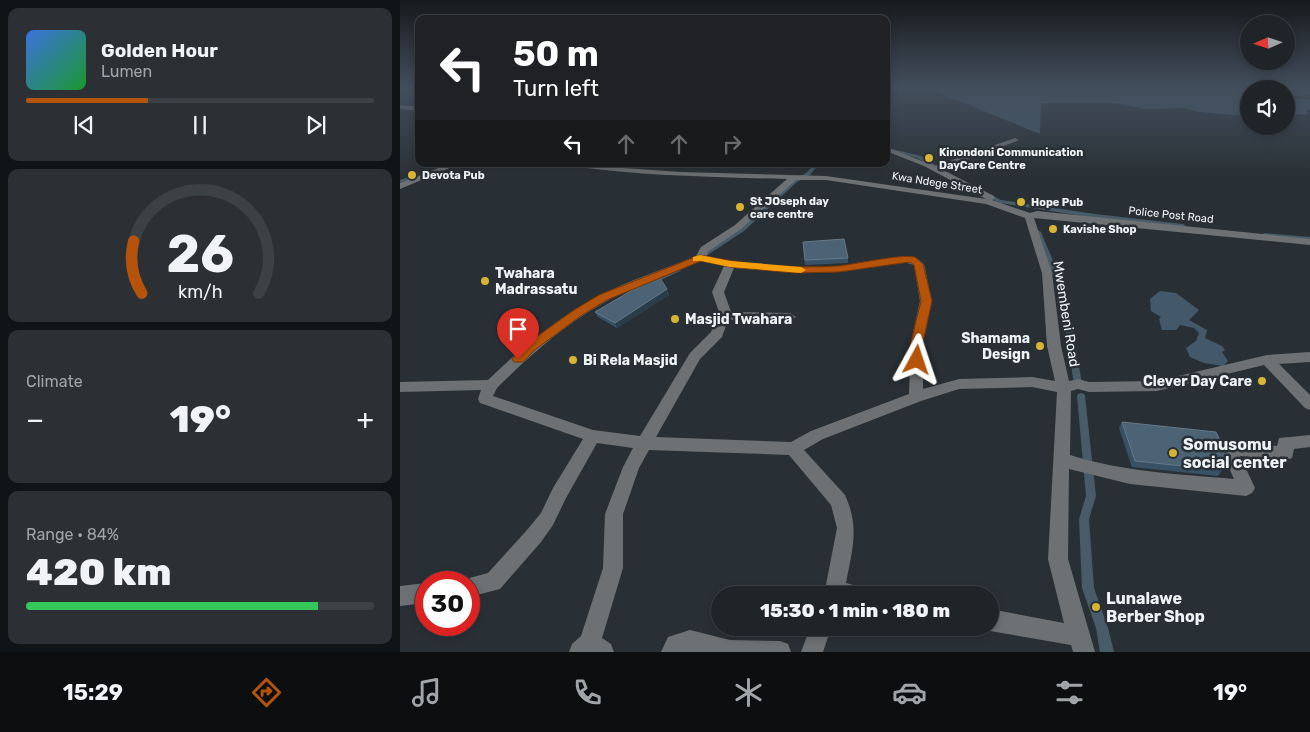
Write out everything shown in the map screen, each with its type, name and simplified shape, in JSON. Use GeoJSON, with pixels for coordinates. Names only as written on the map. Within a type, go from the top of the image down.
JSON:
{"type":"FeatureCollection","features":[{"type":"Feature","properties":{"kind":"street"},"geometry":{"type":"LineString","coordinates":[[934,169],[1015,140]]}},
{"type":"Feature","properties":{"kind":"street"},"geometry":{"type":"LineString","coordinates":[[890,151],[934,169],[972,190],[1029,216]]}},
{"type":"Feature","properties":{"kind":"street"},"geometry":{"type":"LineString","coordinates":[[400,186],[448,167]]}},
{"type":"Feature","properties":{"kind":"street","name":"Kwa Ndege Street"},"geometry":{"type":"LineString","coordinates":[[593,167],[681,174],[826,178],[988,202],[1029,216]]}},
{"type":"Feature","properties":{"kind":"street"},"geometry":{"type":"LineString","coordinates":[[700,258],[705,249],[738,227],[793,178]]}},
{"type":"Feature","properties":{"kind":"street","name":"Police Post Road"},"geometry":{"type":"LineString","coordinates":[[1029,216],[1037,214],[1310,242]]}},
{"type":"Feature","properties":{"kind":"street","name":"Mwembeni Road"},"geometry":{"type":"LineString","coordinates":[[1029,216],[1047,273],[1054,346],[1064,388],[1058,559],[1081,644]]}},
{"type":"Feature","properties":{"kind":"street"},"geometry":{"type":"LineString","coordinates":[[916,396],[917,342],[926,301],[918,264],[911,259],[839,269],[795,270],[730,264],[700,258],[603,298],[578,313],[532,346],[491,385],[485,399],[592,436],[644,443],[793,449],[817,435],[916,396],[959,384],[1032,382],[1064,388],[1078,384],[1089,387],[1157,386],[1267,360],[1310,358]]}},
{"type":"Feature","properties":{"kind":"street"},"geometry":{"type":"LineString","coordinates":[[591,649],[613,568],[614,514],[632,467],[644,443],[695,356],[717,334],[725,312],[718,292],[730,264]]}},
{"type":"Feature","properties":{"kind":"street"},"geometry":{"type":"LineString","coordinates":[[724,316],[790,317]]}},
{"type":"Feature","properties":{"kind":"street"},"geometry":{"type":"LineString","coordinates":[[1267,360],[1310,404]]}},
{"type":"Feature","properties":{"kind":"street"},"geometry":{"type":"LineString","coordinates":[[400,387],[491,385]]}},
{"type":"Feature","properties":{"kind":"street"},"geometry":{"type":"LineString","coordinates":[[480,585],[493,582],[547,519],[558,493],[592,436]]}},
{"type":"Feature","properties":{"kind":"street"},"geometry":{"type":"LineString","coordinates":[[1062,460],[1088,469],[1130,476],[1246,488],[1232,454],[1235,449],[1286,453],[1285,443],[1310,441]]}},
{"type":"Feature","properties":{"kind":"street"},"geometry":{"type":"LineString","coordinates":[[793,449],[839,501],[846,528],[836,586]]}},
{"type":"Feature","properties":{"kind":"street"},"geometry":{"type":"LineString","coordinates":[[400,596],[415,594]]}},
{"type":"Feature","properties":{"kind":"street"},"geometry":{"type":"LineString","coordinates":[[999,622],[1081,644]]}},
{"type":"Feature","properties":{"kind":"street"},"geometry":{"type":"LineString","coordinates":[[812,652],[818,636]]}},
{"type":"Feature","properties":{"kind":"street"},"geometry":{"type":"LineString","coordinates":[[672,652],[676,645],[690,641],[730,651],[780,652]]}},
{"type":"Feature","properties":{"kind":"shaded area"},"geometry":{"type":"Polygon","coordinates":[[[999,117],[1041,117],[1040,134],[999,117]]]}},
{"type":"Feature","properties":{"kind":"shaded area"},"geometry":{"type":"Polygon","coordinates":[[[1160,291],[1176,293],[1199,310],[1189,320],[1207,330],[1205,338],[1222,346],[1225,350],[1222,352],[1228,361],[1223,366],[1204,363],[1190,357],[1186,348],[1196,341],[1199,333],[1194,328],[1180,325],[1176,330],[1162,330],[1159,319],[1161,317],[1151,311],[1150,299],[1160,291]]]}},
{"type":"Feature","properties":{"kind":"building"},"geometry":{"type":"Polygon","coordinates":[[[844,239],[848,258],[805,260],[803,242],[844,239]]]}},
{"type":"Feature","properties":{"kind":"building"},"geometry":{"type":"Polygon","coordinates":[[[658,275],[667,289],[615,323],[595,312],[658,275]]]}},
{"type":"Feature","properties":{"kind":"building","name":"Somusomu social center"},"geometry":{"type":"Polygon","coordinates":[[[1122,422],[1216,432],[1232,464],[1218,462],[1222,470],[1135,461],[1122,422]]]}},
{"type":"Feature","properties":{"kind":"waterway"},"geometry":{"type":"LineString","coordinates":[[890,150],[919,157],[938,168]]}},
{"type":"Feature","properties":{"kind":"waterway"},"geometry":{"type":"LineString","coordinates":[[701,257],[742,230],[795,181],[808,174],[814,167]]}},
{"type":"Feature","properties":{"kind":"waterway"},"geometry":{"type":"LineString","coordinates":[[400,182],[415,176]]}},
{"type":"Feature","properties":{"kind":"waterway"},"geometry":{"type":"LineString","coordinates":[[985,194],[1000,201],[1095,216],[1183,226]]}},
{"type":"Feature","properties":{"kind":"waterway"},"geometry":{"type":"LineString","coordinates":[[1038,232],[1063,292],[1078,384]]}},
{"type":"Feature","properties":{"kind":"waterway"},"geometry":{"type":"LineString","coordinates":[[1264,235],[1310,239]]}},
{"type":"Feature","properties":{"kind":"waterway"},"geometry":{"type":"LineString","coordinates":[[655,281],[678,270]]}},
{"type":"Feature","properties":{"kind":"waterway"},"geometry":{"type":"LineString","coordinates":[[1081,396],[1091,496],[1084,519],[1088,588],[1102,628],[1107,652]]}},
{"type":"Feature","properties":{"kind":"slow traffic"},"geometry":{"type":"LineString","coordinates":[[696,259],[801,270]]}},
{"type":"Feature","properties":{"kind":"place","name":"Kinondoni Communication DayCare Centre"},"geometry":{"type":"Point","coordinates":[929,158]}},
{"type":"Feature","properties":{"kind":"place","name":"Devota Pub"},"geometry":{"type":"Point","coordinates":[412,175]}},
{"type":"Feature","properties":{"kind":"place","name":"Hope Pub"},"geometry":{"type":"Point","coordinates":[1021,202]}},
{"type":"Feature","properties":{"kind":"place","name":"St JOseph day care centre"},"geometry":{"type":"Point","coordinates":[740,207]}},
{"type":"Feature","properties":{"kind":"place","name":"Kavishe Shop"},"geometry":{"type":"Point","coordinates":[1053,229]}},
{"type":"Feature","properties":{"kind":"place","name":"Twahara Madrassatu"},"geometry":{"type":"Point","coordinates":[485,281]}},
{"type":"Feature","properties":{"kind":"place","name":"Masjid Twahara"},"geometry":{"type":"Point","coordinates":[675,319]}},
{"type":"Feature","properties":{"kind":"place","name":"Shamama Design"},"geometry":{"type":"Point","coordinates":[1040,346]}},
{"type":"Feature","properties":{"kind":"place","name":"Bi Rela Masjid"},"geometry":{"type":"Point","coordinates":[573,360]}},
{"type":"Feature","properties":{"kind":"place","name":"Clever Day Care"},"geometry":{"type":"Point","coordinates":[1262,381]}},
{"type":"Feature","properties":{"kind":"place","name":"Somusomu social center"},"geometry":{"type":"Point","coordinates":[1173,453]}},
{"type":"Feature","properties":{"kind":"place","name":"Lunalawe Berber Shop"},"geometry":{"type":"Point","coordinates":[1096,607]}},
{"type":"Feature","properties":{"kind":"route"},"geometry":{"type":"LineString","coordinates":[[518,359],[532,346],[578,313],[603,298],[700,258],[730,264],[795,270],[839,269],[911,259],[918,264],[926,301],[917,342],[917,360]]}}]}
